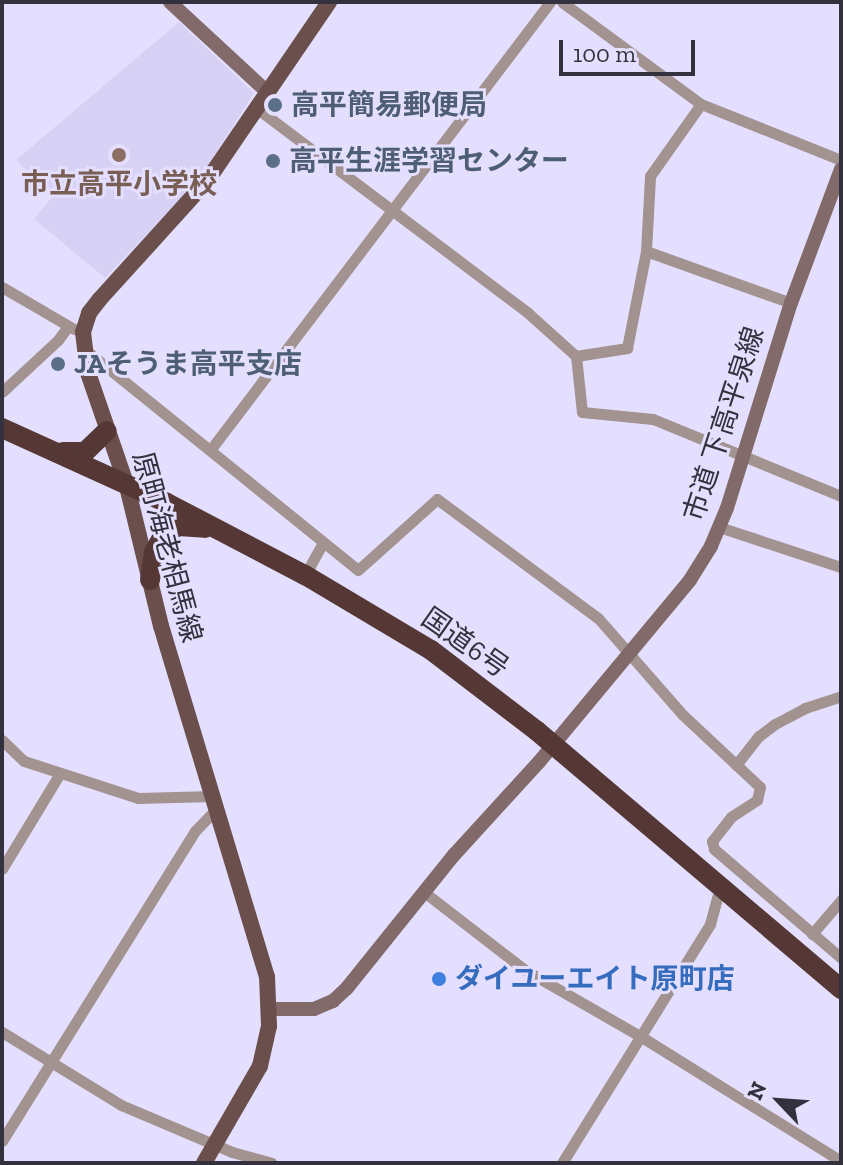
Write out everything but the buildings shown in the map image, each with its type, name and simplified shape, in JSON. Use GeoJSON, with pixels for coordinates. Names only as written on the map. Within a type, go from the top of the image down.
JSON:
{"type":"FeatureCollection","features":[{"type":"Feature","properties":{"kind":"highway","name":"国道6号"},"geometry":{"type":"LineString","coordinates":[[2,428],[220,531],[305,575],[431,650],[552,744],[841,989]]}},
{"type":"Feature","properties":{"kind":"highway"},"geometry":{"type":"LineString","coordinates":[[51,449],[85,452],[107,431]]}},
{"type":"Feature","properties":{"kind":"highway"},"geometry":{"type":"LineString","coordinates":[[150,580],[154,552],[170,530],[186,526],[220,531]]}},
{"type":"Feature","properties":{"kind":"main road"},"geometry":{"type":"LineString","coordinates":[[78,335],[89,313],[109,288],[207,181],[329,2]]}},
{"type":"Feature","properties":{"kind":"main road","name":"原町海老相馬線"},"geometry":{"type":"LineString","coordinates":[[78,335],[127,486],[150,580],[257,940],[270,1009],[268,1037],[260,1066],[204,1163]]}},
{"type":"Feature","properties":{"kind":"street"},"geometry":{"type":"LineString","coordinates":[[170,2],[266,91]]}},
{"type":"Feature","properties":{"kind":"street"},"geometry":{"type":"LineString","coordinates":[[211,449],[550,2]]}},
{"type":"Feature","properties":{"kind":"street"},"geometry":{"type":"LineString","coordinates":[[562,2],[701,104],[841,160]]}},
{"type":"Feature","properties":{"kind":"street"},"geometry":{"type":"LineString","coordinates":[[576,356],[627,348],[646,251],[650,176],[701,104]]}},
{"type":"Feature","properties":{"kind":"street"},"geometry":{"type":"LineString","coordinates":[[255,107],[528,313],[576,356],[582,412],[653,419],[841,496]]}},
{"type":"Feature","properties":{"kind":"street","name":"市道 下高平泉線"},"geometry":{"type":"LineString","coordinates":[[270,1009],[314,1009],[333,1001],[690,580],[719,527],[791,303],[841,169]]}},
{"type":"Feature","properties":{"kind":"street"},"geometry":{"type":"LineString","coordinates":[[646,251],[791,303]]}},
{"type":"Feature","properties":{"kind":"street"},"geometry":{"type":"LineString","coordinates":[[2,287],[78,335],[322,544],[358,570],[437,499],[598,618],[683,715],[757,782],[762,792],[757,800],[731,817],[712,841],[714,849],[733,873],[841,958]]}},
{"type":"Feature","properties":{"kind":"street"},"geometry":{"type":"LineString","coordinates":[[2,392],[48,351],[78,335]]}},
{"type":"Feature","properties":{"kind":"street"},"geometry":{"type":"LineString","coordinates":[[719,527],[841,567]]}},
{"type":"Feature","properties":{"kind":"street"},"geometry":{"type":"LineString","coordinates":[[305,575],[322,544]]}},
{"type":"Feature","properties":{"kind":"street"},"geometry":{"type":"LineString","coordinates":[[736,765],[759,736],[775,724],[805,708],[841,696]]}},
{"type":"Feature","properties":{"kind":"street"},"geometry":{"type":"LineString","coordinates":[[2,740],[24,761],[59,775],[138,798],[214,803]]}},
{"type":"Feature","properties":{"kind":"street"},"geometry":{"type":"LineString","coordinates":[[2,869],[59,775]]}},
{"type":"Feature","properties":{"kind":"street"},"geometry":{"type":"LineString","coordinates":[[2,1141],[214,803]]}},
{"type":"Feature","properties":{"kind":"street"},"geometry":{"type":"LineString","coordinates":[[424,892],[525,970],[640,1036],[841,1161]]}},
{"type":"Feature","properties":{"kind":"street"},"geometry":{"type":"LineString","coordinates":[[562,1163],[715,914],[717,897]]}},
{"type":"Feature","properties":{"kind":"street"},"geometry":{"type":"LineString","coordinates":[[812,934],[841,900]]}},
{"type":"Feature","properties":{"kind":"street"},"geometry":{"type":"LineString","coordinates":[[2,1032],[121,1105],[213,1144],[272,1163]]}},
{"type":"Feature","properties":{"kind":"shaded area","name":"市立高平小学校"},"geometry":{"type":"Polygon","coordinates":[[[179,22],[253,92],[252,96],[200,178],[105,278],[34,219],[52,197],[16,160],[179,22]]]}},
{"type":"Feature","properties":{"kind":"place","name":"高平簡易郵便局"},"geometry":{"type":"Point","coordinates":[275,105]}},
{"type":"Feature","properties":{"kind":"place","name":"市立高平小学校"},"geometry":{"type":"Point","coordinates":[119,155]}},
{"type":"Feature","properties":{"kind":"place","name":"高平生涯学習センター"},"geometry":{"type":"Point","coordinates":[273,161]}},
{"type":"Feature","properties":{"kind":"place","name":"JAそうま高平支店"},"geometry":{"type":"Point","coordinates":[58,364]}},
{"type":"Feature","properties":{"kind":"place","name":"ダイユーエイト原町店"},"geometry":{"type":"Point","coordinates":[439,979]}}]}
